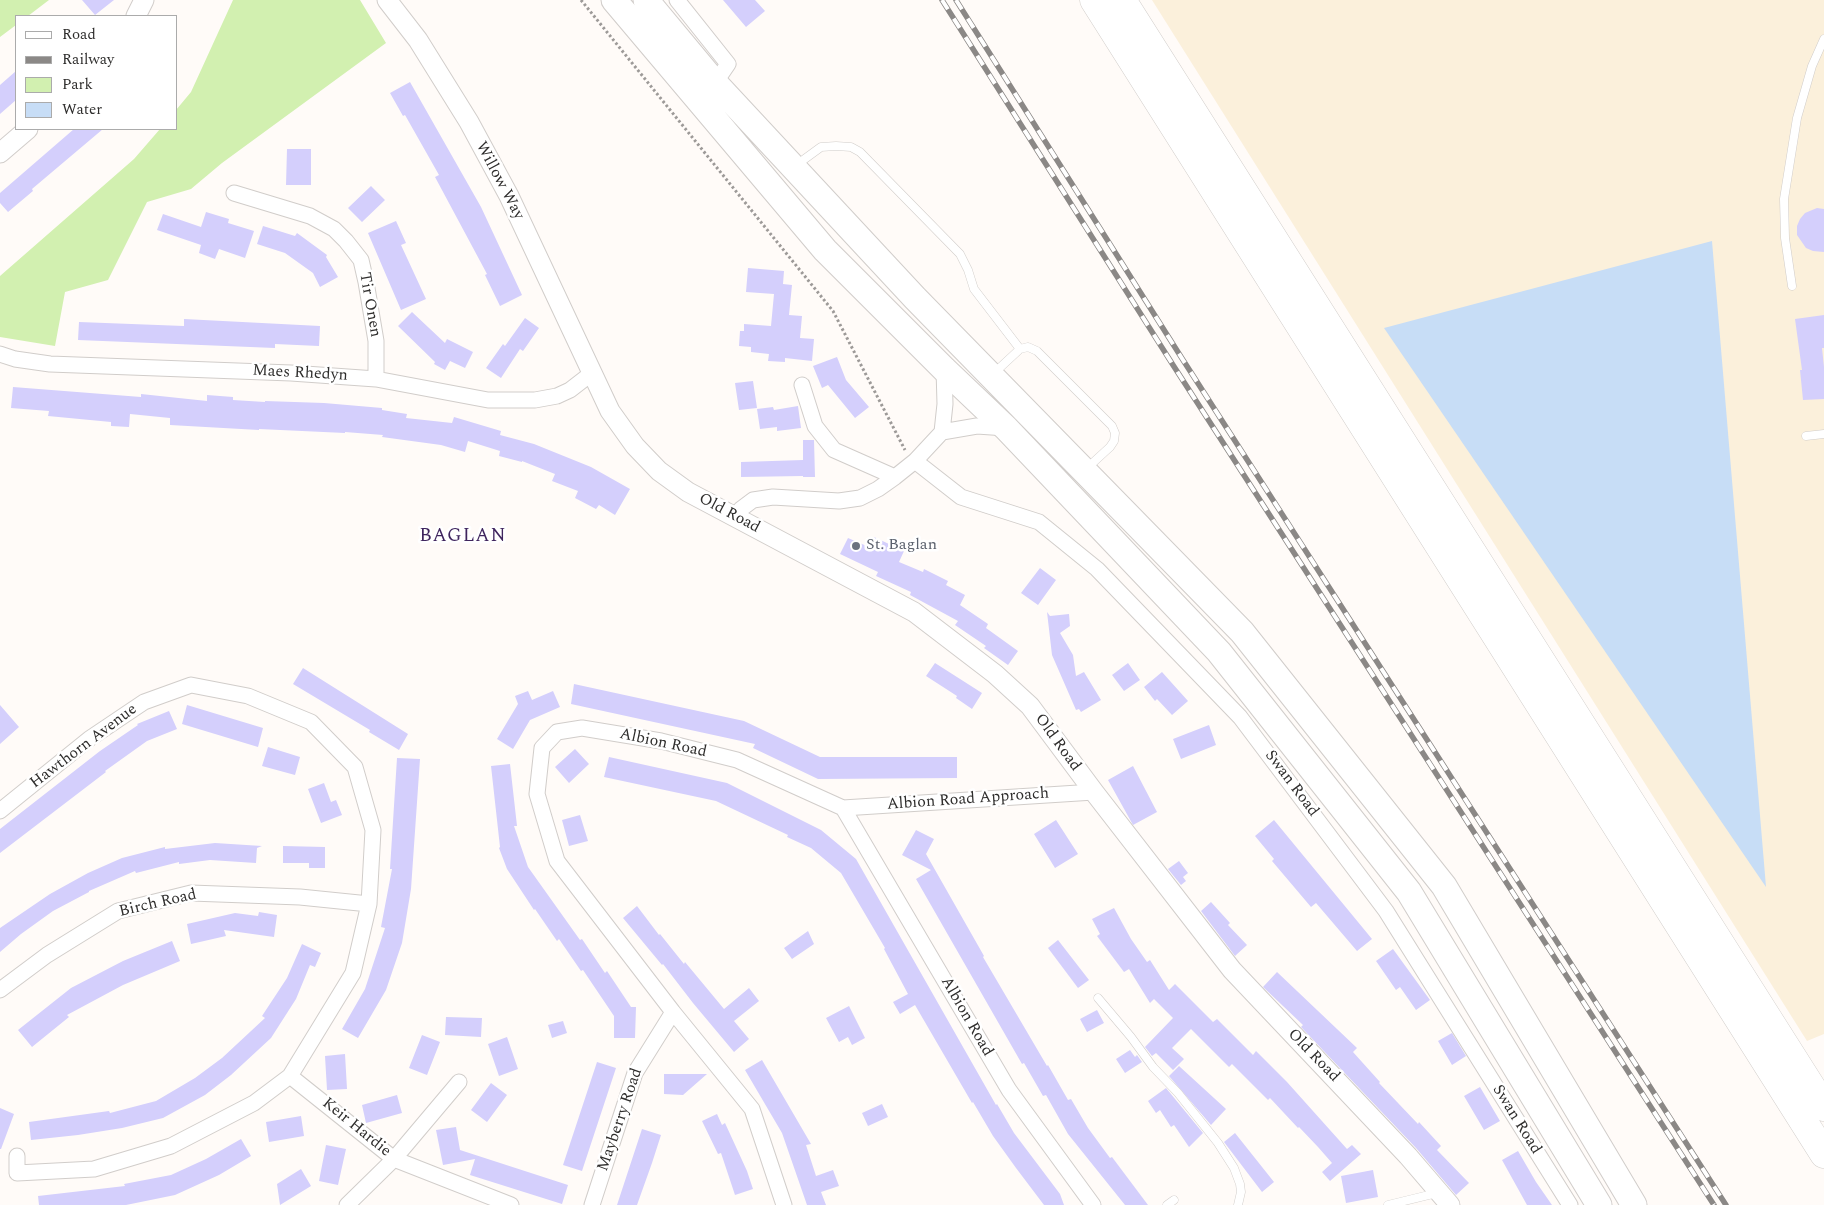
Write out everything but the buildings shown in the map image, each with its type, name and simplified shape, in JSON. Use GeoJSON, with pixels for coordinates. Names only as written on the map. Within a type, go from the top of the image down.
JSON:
{"type":"FeatureCollection","features":[{"type":"Feature","properties":{"kind":"highway"},"geometry":{"type":"LineString","coordinates":[[1094,0],[1779,1059],[1824,1106]]}},
{"type":"Feature","properties":{"kind":"highway"},"geometry":{"type":"LineString","coordinates":[[1122,0],[1779,1059],[1824,1154]]}},
{"type":"Feature","properties":{"kind":"main road"},"geometry":{"type":"LineString","coordinates":[[614,0],[826,250],[944,369],[1006,428],[1219,652],[1409,892],[1598,1205]]}},
{"type":"Feature","properties":{"kind":"main road"},"geometry":{"type":"LineString","coordinates":[[646,0],[722,74],[794,167],[916,298],[1242,632],[1444,886],[1634,1205]]}},
{"type":"Feature","properties":{"kind":"street"},"geometry":{"type":"LineString","coordinates":[[136,15],[144,0]]}},
{"type":"Feature","properties":{"kind":"street","name":"Willow Way"},"geometry":{"type":"LineString","coordinates":[[387,0],[418,40],[468,122],[509,196],[592,372]]}},
{"type":"Feature","properties":{"kind":"street"},"geometry":{"type":"LineString","coordinates":[[677,0],[722,74]]}},
{"type":"Feature","properties":{"kind":"street"},"geometry":{"type":"LineString","coordinates":[[0,153],[27,130]]}},
{"type":"Feature","properties":{"kind":"street","name":"Tir Onen"},"geometry":{"type":"LineString","coordinates":[[234,192],[310,216],[334,229],[361,260],[376,341],[376,378]]}},
{"type":"Feature","properties":{"kind":"street","name":"Maes Rhedyn"},"geometry":{"type":"LineString","coordinates":[[0,354],[15,359],[50,364],[376,378],[488,400],[535,400],[557,396],[592,372]]}},
{"type":"Feature","properties":{"kind":"street"},"geometry":{"type":"LineString","coordinates":[[942,432],[945,404],[944,369]]}},
{"type":"Feature","properties":{"kind":"street","name":"Old Road"},"geometry":{"type":"LineString","coordinates":[[592,372],[610,411],[635,446],[659,471],[688,492],[914,612],[995,674],[1030,706],[1232,970],[1408,1156],[1445,1199]]}},
{"type":"Feature","properties":{"kind":"street"},"geometry":{"type":"LineString","coordinates":[[802,384],[815,426],[834,450],[895,476]]}},
{"type":"Feature","properties":{"kind":"street"},"geometry":{"type":"LineString","coordinates":[[734,517],[753,500],[773,498],[840,501],[860,498],[878,489],[914,461],[942,432],[977,426],[1006,428]]}},
{"type":"Feature","properties":{"kind":"street","name":"Swan Road"},"geometry":{"type":"LineString","coordinates":[[914,461],[961,496],[1039,522],[1098,569],[1240,717],[1386,911],[1570,1205]]}},
{"type":"Feature","properties":{"kind":"street","name":"Hawthorn Avenue"},"geometry":{"type":"LineString","coordinates":[[0,810],[89,739],[144,702],[191,685],[248,696],[311,722],[355,767],[373,830],[369,904],[353,973],[290,1076]]}},
{"type":"Feature","properties":{"kind":"street","name":"Albion Road"},"geometry":{"type":"LineString","coordinates":[[784,1205],[752,1109],[672,1012],[557,861],[537,794],[542,748],[557,732],[582,728],[661,742],[737,760],[843,808],[1009,1090],[1093,1205]]}},
{"type":"Feature","properties":{"kind":"street","name":"Albion Road Approach"},"geometry":{"type":"LineString","coordinates":[[843,808],[1094,792]]}},
{"type":"Feature","properties":{"kind":"street","name":"Birch Road"},"geometry":{"type":"LineString","coordinates":[[0,990],[47,954],[118,911],[191,893],[300,897],[369,904]]}},
{"type":"Feature","properties":{"kind":"street","name":"Mayberry Road"},"geometry":{"type":"LineString","coordinates":[[592,1205],[635,1073],[672,1012]]}},
{"type":"Feature","properties":{"kind":"street"},"geometry":{"type":"LineString","coordinates":[[17,1156],[17,1173],[94,1168],[171,1146],[254,1103],[290,1076]]}},
{"type":"Feature","properties":{"kind":"street","name":"Keir Hardie"},"geometry":{"type":"LineString","coordinates":[[290,1076],[394,1159],[511,1205]]}},
{"type":"Feature","properties":{"kind":"street"},"geometry":{"type":"LineString","coordinates":[[347,1205],[394,1159],[459,1082]]}},
{"type":"Feature","properties":{"kind":"lane"},"geometry":{"type":"LineString","coordinates":[[1792,286],[1785,238],[1784,199],[1797,118],[1812,66],[1824,38]]}},
{"type":"Feature","properties":{"kind":"lane"},"geometry":{"type":"LineString","coordinates":[[794,167],[821,148],[851,147],[860,152],[960,254],[974,289],[1020,349]]}},
{"type":"Feature","properties":{"kind":"lane"},"geometry":{"type":"LineString","coordinates":[[992,375],[1020,349],[1028,347],[1037,351],[1112,426],[1114,441],[1085,470]]}},
{"type":"Feature","properties":{"kind":"lane"},"geometry":{"type":"LineString","coordinates":[[1806,436],[1824,434]]}},
{"type":"Feature","properties":{"kind":"lane"},"geometry":{"type":"LineString","coordinates":[[1098,998],[1153,1067],[1178,1093],[1218,1143],[1234,1168],[1240,1184],[1241,1192],[1238,1205]]}},
{"type":"Feature","properties":{"kind":"lane"},"geometry":{"type":"LineString","coordinates":[[1388,1205],[1445,1199]]}},
{"type":"Feature","properties":{"kind":"path"},"geometry":{"type":"LineString","coordinates":[[581,0],[833,311],[906,452],[914,461]]}},
{"type":"Feature","properties":{"kind":"shaded area"},"geometry":{"type":"Polygon","coordinates":[[[1152,0],[1824,0],[1824,1034],[1807,1041],[1152,0]]]}},
{"type":"Feature","properties":{"kind":"green space"},"geometry":{"type":"Polygon","coordinates":[[[0,0],[49,0],[29,15],[15,15],[15,26],[0,37],[0,0]]]}},
{"type":"Feature","properties":{"kind":"green space"},"geometry":{"type":"Polygon","coordinates":[[[233,0],[360,0],[386,43],[222,163],[191,189],[147,202],[108,280],[65,292],[55,346],[0,337],[0,276],[134,159],[159,130],[178,130],[178,108],[191,92],[233,0]]]}},
{"type":"Feature","properties":{"kind":"water"},"geometry":{"type":"Polygon","coordinates":[[[1712,241],[1766,887],[1384,328],[1712,241]]]}},
{"type":"Feature","properties":{"kind":"railway"},"geometry":{"type":"LineString","coordinates":[[942,0],[1173,365],[1714,1205]]}},
{"type":"Feature","properties":{"kind":"railway"},"geometry":{"type":"LineString","coordinates":[[956,0],[1183,360],[1726,1205]]}},
{"type":"Feature","properties":{"kind":"place","name":"St. Baglan"},"geometry":{"type":"Point","coordinates":[856,546]}},
{"type":"Feature","properties":{"kind":"district","name":"BAGLAN"},"geometry":{"type":"Point","coordinates":[463,537]}}]}
